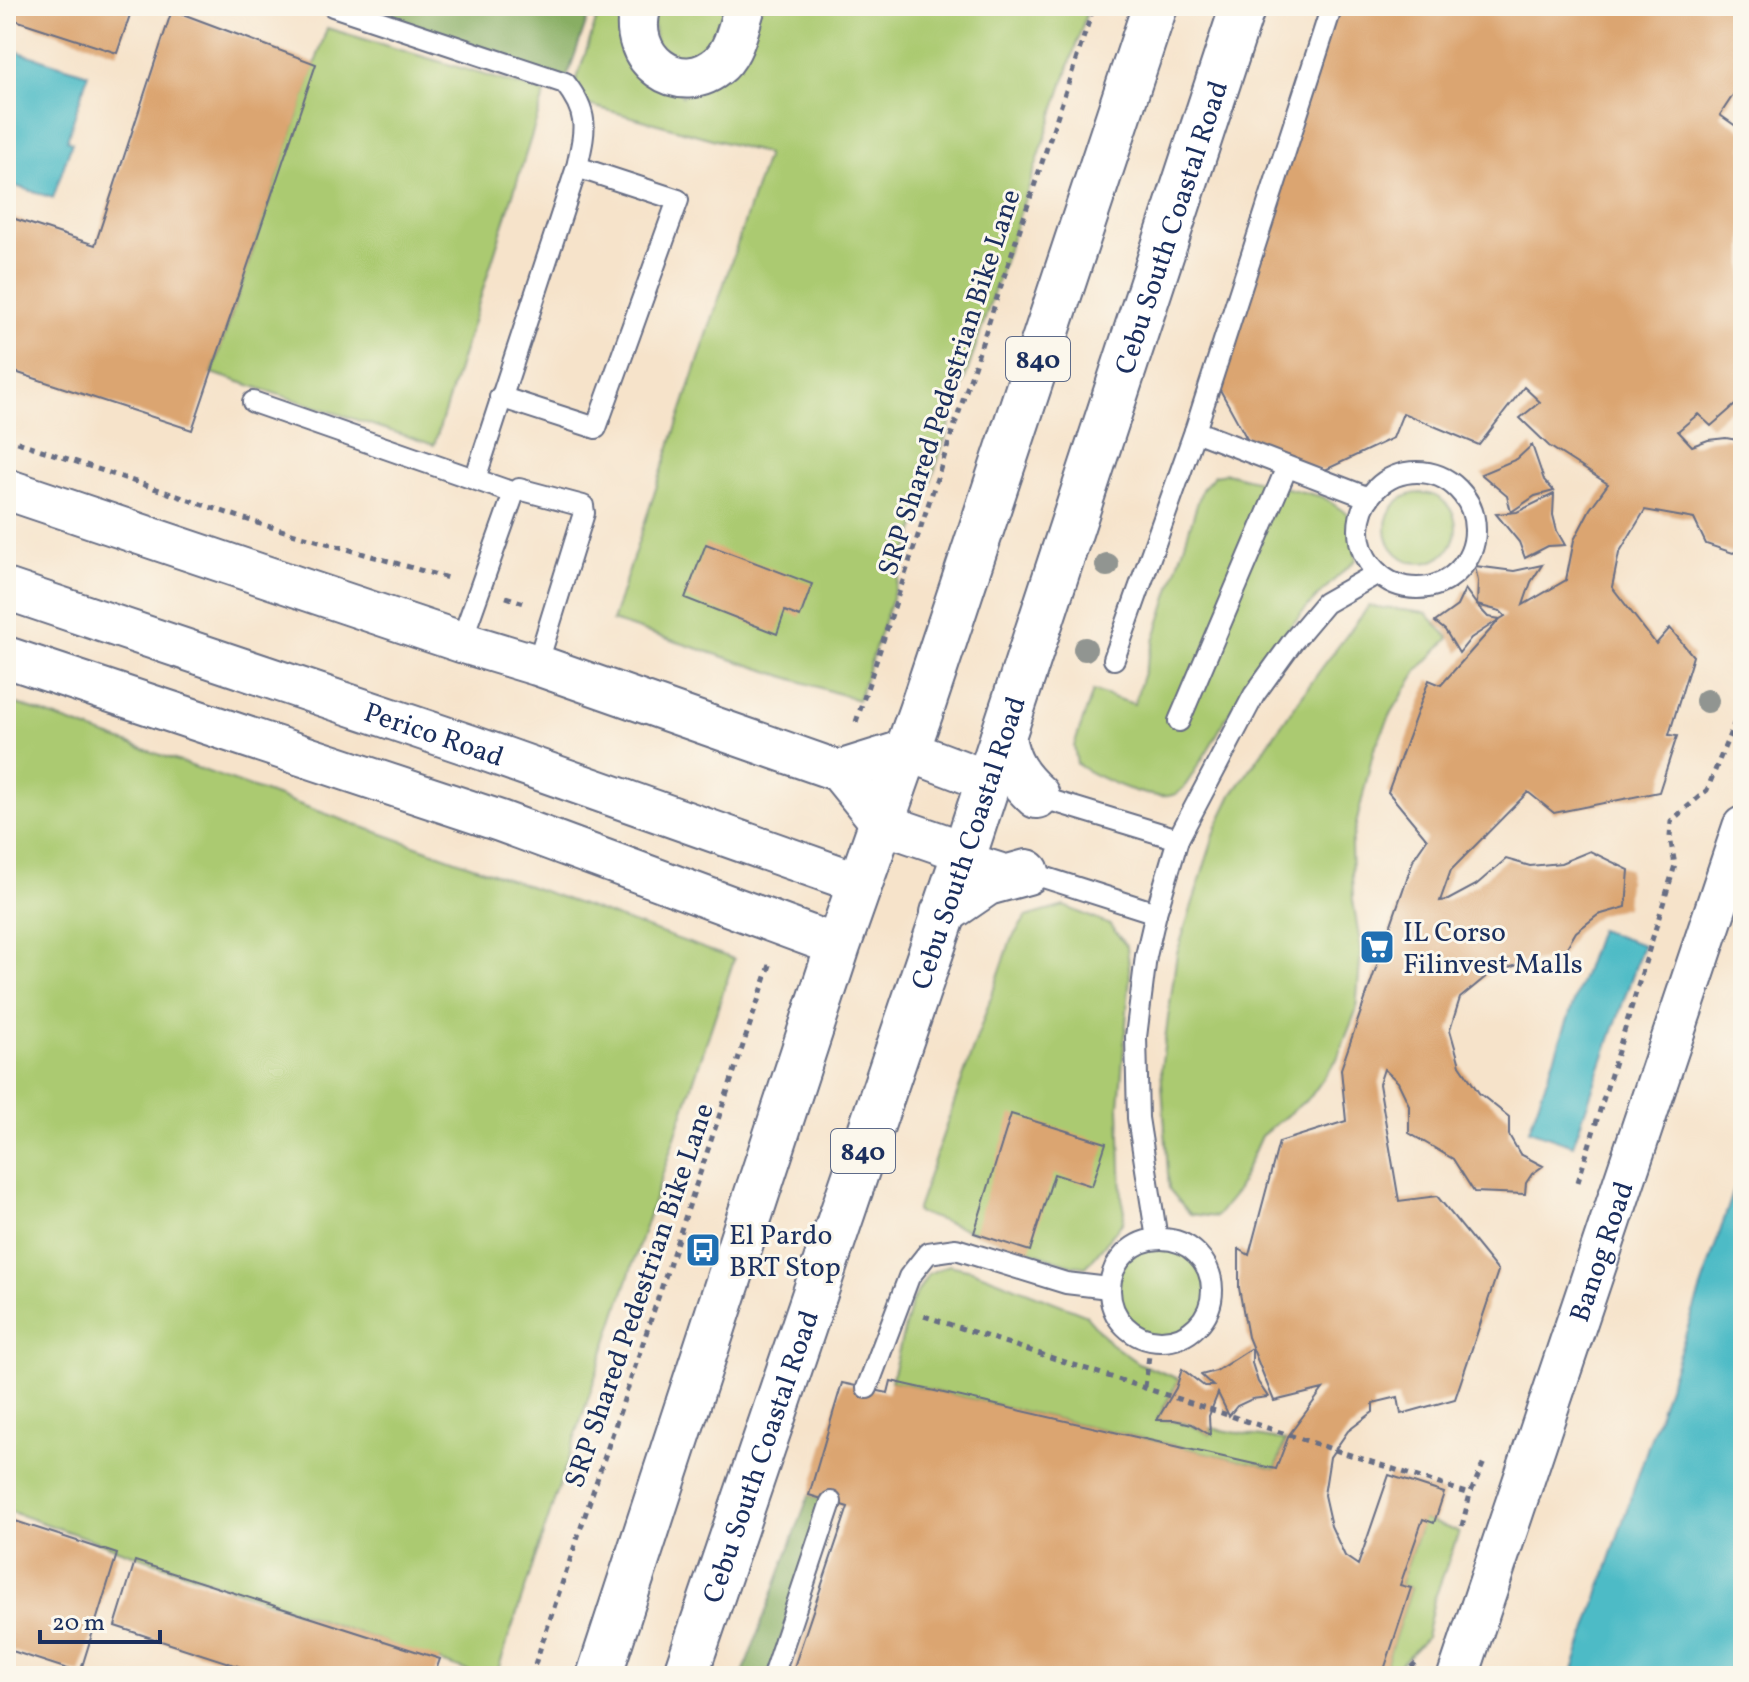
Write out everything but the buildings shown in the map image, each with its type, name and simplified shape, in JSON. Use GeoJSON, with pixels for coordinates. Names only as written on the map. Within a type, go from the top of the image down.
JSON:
{"type":"FeatureCollection","features":[{"type":"Feature","properties":{"kind":"highway","name":"840"},"geometry":{"type":"LineString","coordinates":[[599,1676],[838,946],[921,711],[1155,6]]}},
{"type":"Feature","properties":{"kind":"highway","name":"Cebu South Coastal Road"},"geometry":{"type":"LineString","coordinates":[[685,1676],[965,852],[1243,6]]}},
{"type":"Feature","properties":{"kind":"highway"},"geometry":{"type":"LineString","coordinates":[[1003,737],[1012,768],[1022,783],[1037,796]]}},
{"type":"Feature","properties":{"kind":"highway"},"geometry":{"type":"LineString","coordinates":[[943,913],[987,883],[1027,872]]}},
{"type":"Feature","properties":{"kind":"street"},"geometry":{"type":"LineString","coordinates":[[641,6],[636,20],[638,40],[645,56],[666,72],[691,77],[707,73],[722,62],[731,48],[745,6]]}},
{"type":"Feature","properties":{"kind":"street"},"geometry":{"type":"LineString","coordinates":[[6,489],[537,665],[839,771],[881,823],[965,852]]}},
{"type":"Feature","properties":{"kind":"street","name":"Perico Road"},"geometry":{"type":"LineString","coordinates":[[6,589],[472,746],[859,883]]}},
{"type":"Feature","properties":{"kind":"street"},"geometry":{"type":"LineString","coordinates":[[6,657],[500,821],[838,946]]}},
{"type":"Feature","properties":{"kind":"street"},"geometry":{"type":"LineString","coordinates":[[839,771],[906,750],[988,781]]}},
{"type":"Feature","properties":{"kind":"street","name":"Banog Road"},"geometry":{"type":"LineString","coordinates":[[1458,1676],[1743,827]]}},
{"type":"Feature","properties":{"kind":"lane"},"geometry":{"type":"LineString","coordinates":[[333,6],[565,83],[579,101],[586,127],[577,167],[475,479]]}},
{"type":"Feature","properties":{"kind":"lane"},"geometry":{"type":"LineString","coordinates":[[1114,659],[1195,431],[1332,6]]}},
{"type":"Feature","properties":{"kind":"lane"},"geometry":{"type":"LineString","coordinates":[[500,397],[596,428],[678,200],[577,167]]}},
{"type":"Feature","properties":{"kind":"lane"},"geometry":{"type":"LineString","coordinates":[[253,402],[514,493]]}},
{"type":"Feature","properties":{"kind":"lane"},"geometry":{"type":"LineString","coordinates":[[1195,431],[1369,498]]}},
{"type":"Feature","properties":{"kind":"lane"},"geometry":{"type":"LineString","coordinates":[[1179,721],[1287,467]]}},
{"type":"Feature","properties":{"kind":"lane"},"geometry":{"type":"LineString","coordinates":[[1423,473],[1452,483],[1471,508],[1475,538],[1471,553],[1451,577],[1437,584],[1422,588],[1392,582],[1378,573],[1361,546],[1359,529],[1369,498],[1393,478],[1423,473]]}},
{"type":"Feature","properties":{"kind":"lane"},"geometry":{"type":"LineString","coordinates":[[461,642],[514,493],[519,489],[583,506],[584,513],[537,665]]}},
{"type":"Feature","properties":{"kind":"lane"},"geometry":{"type":"LineString","coordinates":[[1157,1239],[1138,1118],[1136,1037],[1146,956],[1178,839],[1254,695],[1293,641],[1325,603],[1378,573]]}},
{"type":"Feature","properties":{"kind":"lane"},"geometry":{"type":"LineString","coordinates":[[988,781],[1178,839]]}},
{"type":"Feature","properties":{"kind":"lane"},"geometry":{"type":"LineString","coordinates":[[965,852],[1156,913]]}},
{"type":"Feature","properties":{"kind":"lane"},"geometry":{"type":"LineString","coordinates":[[1157,1239],[1171,1239],[1197,1253],[1211,1278],[1213,1292],[1209,1307],[1193,1330],[1166,1341],[1138,1336],[1125,1328],[1116,1316],[1109,1288],[1118,1260],[1142,1242],[1157,1239]]}},
{"type":"Feature","properties":{"kind":"lane"},"geometry":{"type":"LineString","coordinates":[[867,1388],[909,1277],[928,1253],[956,1249],[1066,1283],[1109,1288]]}},
{"type":"Feature","properties":{"kind":"lane"},"geometry":{"type":"LineString","coordinates":[[773,1676],[831,1502]]}},
{"type":"Feature","properties":{"kind":"path","name":"SRP Shared Pedestrian Bike Lane"},"geometry":{"type":"LineString","coordinates":[[839,771],[1094,6]]}},
{"type":"Feature","properties":{"kind":"path"},"geometry":{"type":"LineString","coordinates":[[6,438],[257,523],[553,612]]}},
{"type":"Feature","properties":{"kind":"path"},"geometry":{"type":"LineString","coordinates":[[1574,1193],[1675,865],[1670,837],[1671,821],[1707,790],[1743,702]]}},
{"type":"Feature","properties":{"kind":"path","name":"SRP Shared Pedestrian Bike Lane"},"geometry":{"type":"LineString","coordinates":[[531,1676],[783,926]]}},
{"type":"Feature","properties":{"kind":"path"},"geometry":{"type":"LineString","coordinates":[[897,1307],[1470,1494]]}},
{"type":"Feature","properties":{"kind":"path"},"geometry":{"type":"LineString","coordinates":[[1145,1387],[1151,1340]]}},
{"type":"Feature","properties":{"kind":"path"},"geometry":{"type":"LineString","coordinates":[[1459,1540],[1470,1494],[1487,1455]]}},
{"type":"Feature","properties":{"kind":"path"},"geometry":{"type":"LineString","coordinates":[[1403,1676],[1422,1657]]}},
{"type":"Feature","properties":{"kind":"green space"},"geometry":{"type":"Polygon","coordinates":[[[333,6],[592,6],[565,83],[333,6]]]}},
{"type":"Feature","properties":{"kind":"green space"},"geometry":{"type":"Polygon","coordinates":[[[601,6],[624,6],[682,96],[763,6],[1089,6],[858,700],[612,621],[767,154],[570,100],[601,6]]]}},
{"type":"Feature","properties":{"kind":"green space"},"geometry":{"type":"Polygon","coordinates":[[[651,6],[729,6],[710,50],[684,61],[656,44],[651,6]]]}},
{"type":"Feature","properties":{"kind":"green space"},"geometry":{"type":"Polygon","coordinates":[[[327,28],[545,93],[434,445],[212,373],[327,28]]]}},
{"type":"Feature","properties":{"kind":"green space"},"geometry":{"type":"Polygon","coordinates":[[[1226,473],[1323,497],[1349,515],[1356,539],[1356,560],[1314,600],[1265,657],[1184,787],[1170,796],[1143,793],[1112,783],[1077,764],[1074,746],[1093,691],[1134,704],[1202,489],[1215,475],[1226,473]]]}},
{"type":"Feature","properties":{"kind":"green space"},"geometry":{"type":"Polygon","coordinates":[[[1428,493],[1450,508],[1456,528],[1454,542],[1446,553],[1435,561],[1414,563],[1396,553],[1388,542],[1386,521],[1396,503],[1407,495],[1428,493]]]}},
{"type":"Feature","properties":{"kind":"green space"},"geometry":{"type":"Polygon","coordinates":[[[1369,606],[1426,613],[1449,638],[1418,670],[1374,749],[1351,846],[1353,900],[1361,950],[1356,1011],[1337,1059],[1311,1096],[1261,1136],[1236,1192],[1216,1217],[1190,1214],[1169,1189],[1161,1069],[1177,953],[1217,826],[1232,795],[1369,606]]]}},
{"type":"Feature","properties":{"kind":"green space"},"geometry":{"type":"Polygon","coordinates":[[[6,700],[734,959],[496,1676],[482,1676],[6,1510],[6,700]]]}},
{"type":"Feature","properties":{"kind":"green space"},"geometry":{"type":"Polygon","coordinates":[[[1064,906],[1110,925],[1127,947],[1130,976],[1119,1106],[1125,1211],[1123,1222],[1086,1267],[1071,1265],[916,1212],[1011,940],[1026,917],[1064,906]]]}},
{"type":"Feature","properties":{"kind":"green space"},"geometry":{"type":"Polygon","coordinates":[[[1161,1239],[1181,1243],[1197,1254],[1208,1270],[1212,1290],[1208,1310],[1197,1326],[1181,1337],[1161,1341],[1141,1337],[1125,1326],[1114,1310],[1110,1290],[1114,1270],[1125,1254],[1141,1243],[1161,1239]]]}},
{"type":"Feature","properties":{"kind":"green space"},"geometry":{"type":"Polygon","coordinates":[[[949,1265],[972,1270],[1085,1314],[1110,1343],[1138,1363],[1179,1379],[1157,1420],[1185,1423],[1210,1435],[1210,1428],[1285,1441],[1276,1469],[891,1381],[911,1303],[928,1274],[949,1265]]]}},
{"type":"Feature","properties":{"kind":"green space"},"geometry":{"type":"Polygon","coordinates":[[[809,1495],[828,1501],[768,1676],[742,1676],[809,1495]]]}},
{"type":"Feature","properties":{"kind":"green space"},"geometry":{"type":"Polygon","coordinates":[[[1423,1519],[1459,1532],[1434,1600],[1426,1638],[1389,1676],[1382,1676],[1411,1588],[1400,1585],[1423,1519]]]}},
{"type":"Feature","properties":{"kind":"water"},"geometry":{"type":"Polygon","coordinates":[[[6,48],[88,74],[67,140],[72,142],[53,198],[6,183],[6,48]]]}},
{"type":"Feature","properties":{"kind":"water"},"geometry":{"type":"Polygon","coordinates":[[[1599,930],[1643,945],[1573,1145],[1529,1130],[1599,930]]]}},
{"type":"Feature","properties":{"kind":"water"},"geometry":{"type":"Polygon","coordinates":[[[1743,1163],[1743,1676],[1571,1676],[1743,1163]]]}},
{"type":"Feature","properties":{"kind":"place","name":"IL Corso Filinvest Malls"},"geometry":{"type":"Point","coordinates":[1377,947]}},
{"type":"Feature","properties":{"kind":"place","name":"El Pardo BRT Stop"},"geometry":{"type":"Point","coordinates":[703,1250]}}]}
